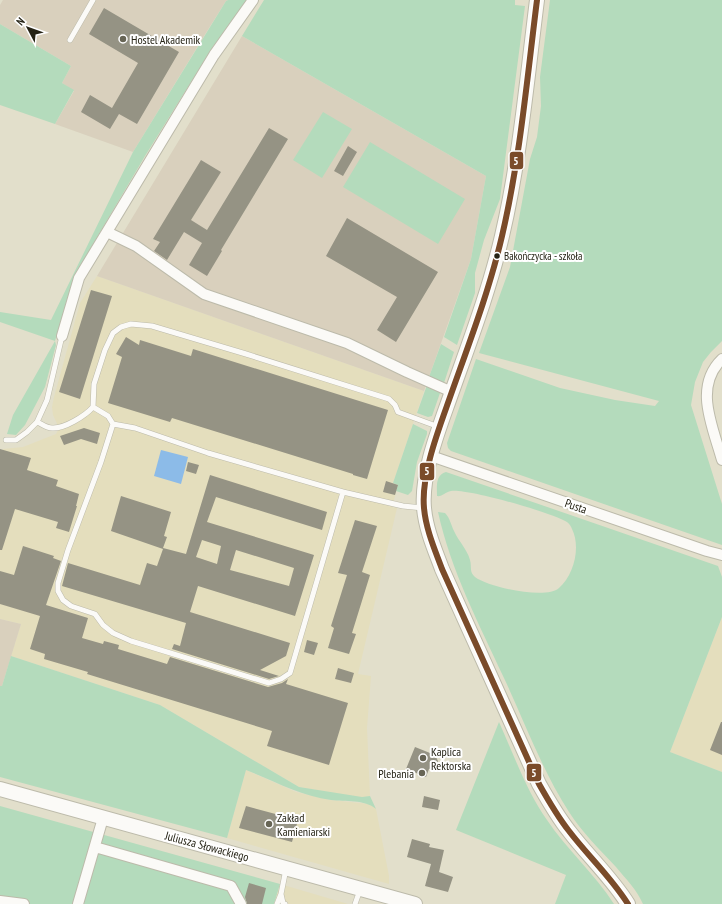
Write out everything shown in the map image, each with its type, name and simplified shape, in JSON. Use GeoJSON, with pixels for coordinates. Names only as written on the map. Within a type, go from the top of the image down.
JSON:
{"type":"FeatureCollection","features":[{"type":"Feature","properties":{"kind":"street"},"geometry":{"type":"LineString","coordinates":[[62,336],[79,278],[214,55],[254,0]]}},
{"type":"Feature","properties":{"kind":"street"},"geometry":{"type":"LineString","coordinates":[[537,0],[514,178],[500,248],[431,456],[425,485],[424,508],[431,539],[442,569],[539,784],[557,815],[610,879],[628,904]]}},
{"type":"Feature","properties":{"kind":"street"},"geometry":{"type":"LineString","coordinates":[[107,232],[136,246],[204,294],[347,343],[452,392]]}},
{"type":"Feature","properties":{"kind":"street"},"geometry":{"type":"LineString","coordinates":[[722,359],[710,374],[706,388],[706,404],[722,460]]}},
{"type":"Feature","properties":{"kind":"street","name":"Pusta"},"geometry":{"type":"LineString","coordinates":[[431,456],[722,555]]}},
{"type":"Feature","properties":{"kind":"street","name":"Juliusza Słowackiego"},"geometry":{"type":"LineString","coordinates":[[0,789],[415,904]]}},
{"type":"Feature","properties":{"kind":"street"},"geometry":{"type":"LineString","coordinates":[[78,904],[103,818]]}},
{"type":"Feature","properties":{"kind":"street"},"geometry":{"type":"LineString","coordinates":[[95,847],[231,886],[240,904]]}},
{"type":"Feature","properties":{"kind":"street"},"geometry":{"type":"LineString","coordinates":[[0,900],[24,904]]}},
{"type":"Feature","properties":{"kind":"lane"},"geometry":{"type":"LineString","coordinates":[[70,40],[93,0]]}},
{"type":"Feature","properties":{"kind":"lane"},"geometry":{"type":"LineString","coordinates":[[37,422],[46,427],[57,428],[80,419],[93,408],[94,384],[105,350],[113,333],[131,324],[159,328],[389,399],[395,405],[398,412],[440,428]]}},
{"type":"Feature","properties":{"kind":"lane"},"geometry":{"type":"LineString","coordinates":[[6,440],[16,440],[37,422],[47,400],[62,336]]}},
{"type":"Feature","properties":{"kind":"lane"},"geometry":{"type":"LineString","coordinates":[[93,408],[108,416],[113,424],[135,428],[208,453],[343,492],[403,506],[424,508]]}},
{"type":"Feature","properties":{"kind":"lane"},"geometry":{"type":"LineString","coordinates":[[113,424],[101,462],[68,550],[58,583],[58,591],[63,600],[71,606],[95,614],[103,625],[113,633],[131,641],[269,683],[281,679],[290,673],[343,492]]}},
{"type":"Feature","properties":{"kind":"lane"},"geometry":{"type":"LineString","coordinates":[[277,904],[281,894],[286,868]]}},
{"type":"Feature","properties":{"kind":"lane"},"geometry":{"type":"LineString","coordinates":[[355,904],[360,889]]}},
{"type":"Feature","properties":{"kind":"lane"},"geometry":{"type":"LineString","coordinates":[[281,894],[285,904]]}},
{"type":"Feature","properties":{"kind":"shaded area"},"geometry":{"type":"Polygon","coordinates":[[[3,0],[228,0],[209,28],[133,152],[55,124],[74,91],[62,83],[71,66],[0,24],[0,5],[3,0]]]}},
{"type":"Feature","properties":{"kind":"shaded area"},"geometry":{"type":"Polygon","coordinates":[[[242,36],[486,176],[471,259],[424,391],[97,276],[242,36]]]}},
{"type":"Feature","properties":{"kind":"shaded area"},"geometry":{"type":"Polygon","coordinates":[[[97,276],[424,391],[393,483],[398,485],[392,507],[397,508],[358,674],[371,676],[367,728],[370,796],[363,798],[299,787],[160,705],[11,656],[21,624],[0,619],[0,460],[3,449],[23,447],[56,434],[59,428],[53,415],[52,407],[54,397],[80,303],[97,276]]]}},
{"type":"Feature","properties":{"kind":"shaded area"},"geometry":{"type":"Polygon","coordinates":[[[722,617],[722,772],[670,752],[722,617]]]}},
{"type":"Feature","properties":{"kind":"shaded area"},"geometry":{"type":"Polygon","coordinates":[[[0,619],[21,624],[2,686],[0,686],[0,619]]]}},
{"type":"Feature","properties":{"kind":"shaded area"},"geometry":{"type":"Polygon","coordinates":[[[246,770],[296,792],[330,800],[370,804],[376,809],[389,876],[389,884],[227,838],[246,770]]]}},
{"type":"Feature","properties":{"kind":"shaded area"},"geometry":{"type":"Polygon","coordinates":[[[280,884],[348,904],[274,904],[280,884]]]}},
{"type":"Feature","properties":{"kind":"green space"},"geometry":{"type":"Polygon","coordinates":[[[248,0],[214,45],[145,156],[76,273],[55,341],[0,322],[0,312],[51,320],[133,152],[226,1],[248,0]]]}},
{"type":"Feature","properties":{"kind":"green space"},"geometry":{"type":"Polygon","coordinates":[[[264,0],[515,0],[515,5],[525,6],[500,199],[484,240],[475,273],[475,293],[457,345],[444,337],[471,259],[486,176],[242,36],[264,0]]]}},
{"type":"Feature","properties":{"kind":"green space"},"geometry":{"type":"Polygon","coordinates":[[[550,0],[722,0],[722,341],[703,362],[695,382],[691,405],[722,504],[722,545],[451,451],[448,448],[447,443],[476,359],[560,388],[615,400],[655,406],[659,401],[479,353],[510,267],[530,159],[537,137],[541,106],[540,77],[550,0]]]}},
{"type":"Feature","properties":{"kind":"green space"},"geometry":{"type":"Polygon","coordinates":[[[0,24],[71,66],[62,83],[74,90],[55,124],[0,105],[0,24]]]}},
{"type":"Feature","properties":{"kind":"green space"},"geometry":{"type":"Polygon","coordinates":[[[323,112],[352,129],[322,178],[293,160],[323,112]]]}},
{"type":"Feature","properties":{"kind":"green space"},"geometry":{"type":"Polygon","coordinates":[[[370,142],[465,199],[438,244],[343,187],[370,142]]]}},
{"type":"Feature","properties":{"kind":"green space"},"geometry":{"type":"Polygon","coordinates":[[[55,341],[56,345],[45,387],[25,425],[16,435],[7,434],[13,415],[55,341]]]}},
{"type":"Feature","properties":{"kind":"green space"},"geometry":{"type":"Polygon","coordinates":[[[441,344],[454,352],[444,383],[429,377],[441,344]]]}},
{"type":"Feature","properties":{"kind":"green space"},"geometry":{"type":"Polygon","coordinates":[[[427,385],[438,390],[440,393],[432,416],[428,417],[417,413],[427,385]]]}},
{"type":"Feature","properties":{"kind":"green space"},"geometry":{"type":"Polygon","coordinates":[[[413,424],[427,431],[427,434],[417,462],[412,491],[408,495],[396,491],[398,485],[393,483],[413,424]]]}},
{"type":"Feature","properties":{"kind":"green space"},"geometry":{"type":"Polygon","coordinates":[[[446,472],[718,566],[722,577],[722,617],[670,752],[722,772],[722,904],[643,904],[631,885],[585,834],[569,812],[550,780],[466,597],[450,555],[438,512],[445,513],[448,517],[456,535],[469,556],[471,571],[475,577],[492,585],[517,591],[542,593],[559,588],[569,576],[572,568],[576,552],[575,536],[571,526],[567,522],[528,507],[491,497],[460,491],[451,491],[437,496],[438,479],[446,472]]]}},
{"type":"Feature","properties":{"kind":"green space"},"geometry":{"type":"Polygon","coordinates":[[[11,656],[160,705],[299,787],[362,797],[370,796],[376,809],[361,802],[331,800],[309,795],[288,788],[246,770],[227,838],[0,777],[0,686],[2,686],[11,656]]]}},
{"type":"Feature","properties":{"kind":"green space"},"geometry":{"type":"Polygon","coordinates":[[[499,722],[527,785],[540,809],[563,842],[598,882],[614,904],[555,904],[566,875],[456,830],[499,722]]]}},
{"type":"Feature","properties":{"kind":"green space"},"geometry":{"type":"Polygon","coordinates":[[[0,806],[280,884],[274,904],[0,904],[0,806]]]}},
{"type":"Feature","properties":{"kind":"water"},"geometry":{"type":"Polygon","coordinates":[[[161,450],[188,457],[181,484],[154,476],[161,450]]]}},
{"type":"Feature","properties":{"kind":"building"},"geometry":{"type":"Polygon","coordinates":[[[104,8],[179,52],[137,124],[119,114],[110,129],[81,112],[90,95],[112,108],[138,63],[89,34],[104,8]]]}},
{"type":"Feature","properties":{"kind":"building"},"geometry":{"type":"Polygon","coordinates":[[[269,128],[288,139],[207,276],[189,265],[202,243],[184,232],[167,260],[154,251],[160,242],[153,239],[201,160],[221,172],[191,220],[207,230],[269,128]]]}},
{"type":"Feature","properties":{"kind":"building"},"geometry":{"type":"Polygon","coordinates":[[[348,146],[357,152],[343,176],[334,171],[348,146]]]}},
{"type":"Feature","properties":{"kind":"building"},"geometry":{"type":"Polygon","coordinates":[[[347,218],[438,272],[396,342],[377,330],[397,297],[326,256],[347,218]]]}},
{"type":"Feature","properties":{"kind":"building"},"geometry":{"type":"Polygon","coordinates":[[[91,290],[112,296],[80,399],[59,392],[91,290]]]}},
{"type":"Feature","properties":{"kind":"building"},"geometry":{"type":"Polygon","coordinates":[[[126,337],[139,345],[140,340],[191,356],[193,349],[388,410],[367,479],[172,418],[170,422],[108,403],[122,357],[116,354],[126,337]]]}},
{"type":"Feature","properties":{"kind":"building"},"geometry":{"type":"Polygon","coordinates":[[[84,428],[100,433],[97,444],[81,439],[64,445],[60,436],[84,428]]]}},
{"type":"Feature","properties":{"kind":"building"},"geometry":{"type":"Polygon","coordinates":[[[0,449],[31,458],[27,470],[58,480],[56,486],[79,494],[69,532],[56,528],[58,522],[15,509],[2,550],[0,550],[0,449]]]}},
{"type":"Feature","properties":{"kind":"building"},"geometry":{"type":"Polygon","coordinates":[[[188,462],[199,465],[196,474],[186,471],[188,462]]]}},
{"type":"Feature","properties":{"kind":"building"},"geometry":{"type":"Polygon","coordinates":[[[210,475],[327,512],[322,530],[216,497],[207,522],[314,555],[295,616],[198,586],[190,612],[290,643],[286,656],[260,670],[279,676],[269,679],[172,649],[174,644],[180,646],[186,623],[62,586],[68,563],[140,585],[147,563],[157,566],[163,549],[111,531],[121,496],[171,512],[164,536],[167,537],[163,548],[186,554],[210,475]],[[202,540],[196,557],[217,564],[221,546],[202,540]],[[236,550],[230,570],[289,586],[294,568],[236,550]]]}},
{"type":"Feature","properties":{"kind":"building"},"geometry":{"type":"Polygon","coordinates":[[[386,481],[398,485],[395,495],[383,492],[386,481]]]}},
{"type":"Feature","properties":{"kind":"building"},"geometry":{"type":"Polygon","coordinates":[[[355,520],[377,526],[362,572],[370,575],[352,633],[356,634],[349,654],[328,648],[334,628],[331,626],[347,575],[338,573],[355,520]]]}},
{"type":"Feature","properties":{"kind":"building"},"geometry":{"type":"Polygon","coordinates":[[[23,546],[54,556],[53,558],[61,561],[46,605],[88,618],[82,638],[103,644],[104,641],[119,645],[118,649],[167,664],[170,657],[268,687],[282,683],[288,679],[286,684],[348,703],[329,765],[267,746],[272,731],[87,674],[88,672],[44,659],[45,654],[30,649],[40,616],[0,604],[0,571],[14,575],[23,546]]]}},
{"type":"Feature","properties":{"kind":"building"},"geometry":{"type":"Polygon","coordinates":[[[307,640],[318,643],[314,655],[304,652],[307,640]]]}},
{"type":"Feature","properties":{"kind":"building"},"geometry":{"type":"Polygon","coordinates":[[[338,668],[354,673],[351,683],[335,679],[338,668]]]}},
{"type":"Feature","properties":{"kind":"building"},"geometry":{"type":"Polygon","coordinates":[[[722,722],[722,755],[710,750],[722,722]]]}},
{"type":"Feature","properties":{"kind":"building","name":"Kaplica Rektorska"},"geometry":{"type":"Polygon","coordinates":[[[415,747],[435,755],[438,761],[436,766],[429,769],[426,777],[406,769],[415,747]]]}},
{"type":"Feature","properties":{"kind":"building"},"geometry":{"type":"Polygon","coordinates":[[[424,796],[440,800],[438,810],[422,807],[424,796]]]}},
{"type":"Feature","properties":{"kind":"building","name":"Zakład Kamieniarski"},"geometry":{"type":"Polygon","coordinates":[[[246,806],[298,820],[292,842],[239,828],[246,806]]]}},
{"type":"Feature","properties":{"kind":"building"},"geometry":{"type":"Polygon","coordinates":[[[412,839],[430,844],[429,847],[444,850],[439,872],[453,877],[448,892],[425,886],[431,864],[407,857],[412,839]]]}},
{"type":"Feature","properties":{"kind":"building"},"geometry":{"type":"Polygon","coordinates":[[[249,883],[266,888],[262,904],[247,904],[245,897],[249,883]]]}},
{"type":"Feature","properties":{"kind":"transit line","name":"5"},"geometry":{"type":"LineString","coordinates":[[537,0],[514,178],[502,236],[485,298],[431,453],[425,482],[424,508],[429,532],[442,569],[539,784],[553,808],[576,840],[628,904]]}},
{"type":"Feature","properties":{"kind":"place","name":"Hostel Akademik"},"geometry":{"type":"Point","coordinates":[123,39]}},
{"type":"Feature","properties":{"kind":"place","name":"Bakończycka - szkoła"},"geometry":{"type":"Point","coordinates":[497,256]}},
{"type":"Feature","properties":{"kind":"place","name":"Kaplica Rektorska"},"geometry":{"type":"Point","coordinates":[423,758]}},
{"type":"Feature","properties":{"kind":"place","name":"Plebania"},"geometry":{"type":"Point","coordinates":[422,773]}},
{"type":"Feature","properties":{"kind":"place","name":"Zakład Kamieniarski"},"geometry":{"type":"Point","coordinates":[269,824]}}]}
